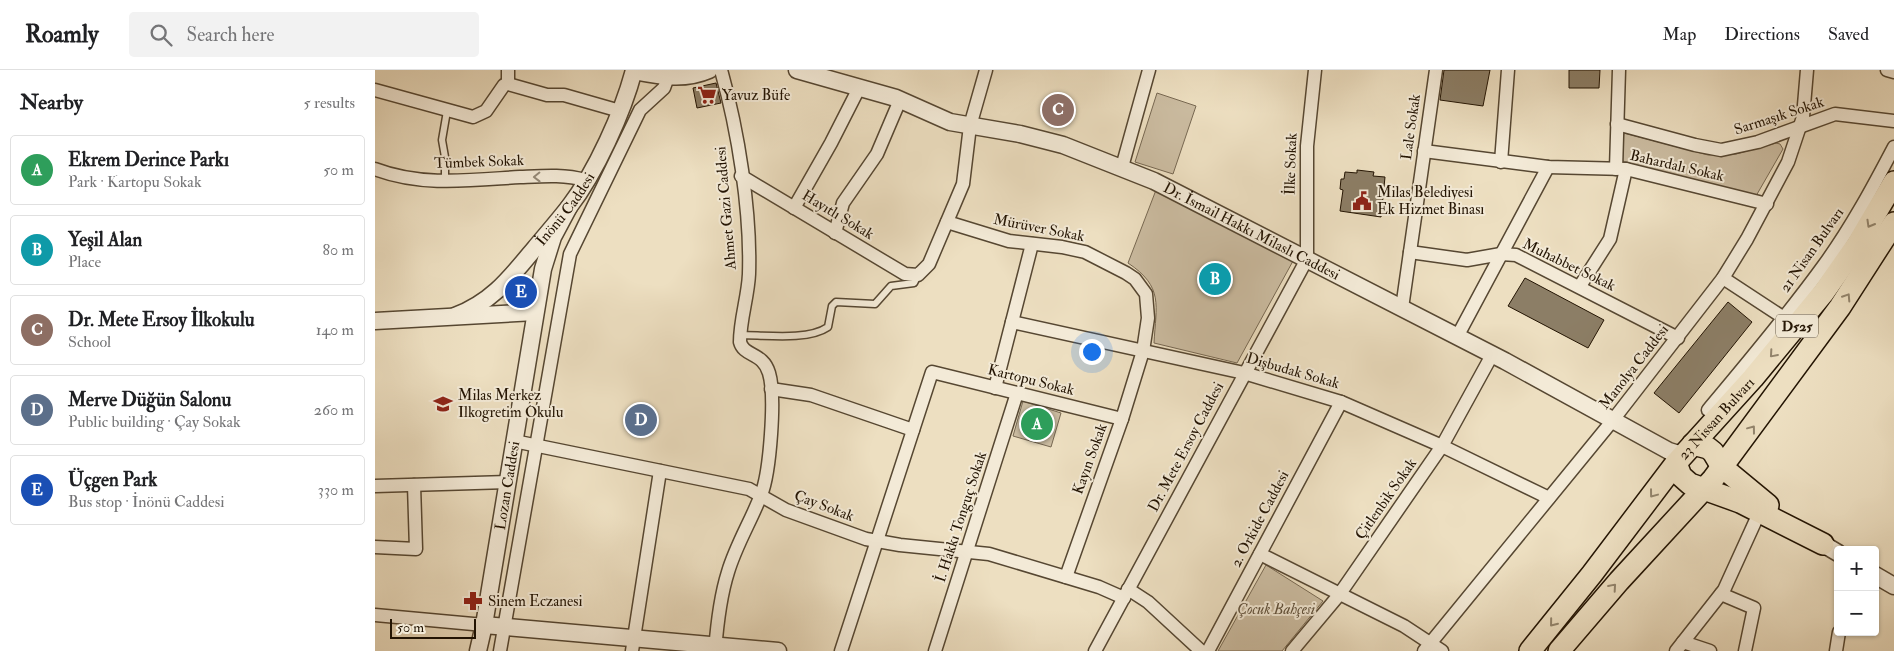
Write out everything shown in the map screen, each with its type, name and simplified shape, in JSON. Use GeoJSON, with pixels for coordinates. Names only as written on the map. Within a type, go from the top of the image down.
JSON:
{"type":"FeatureCollection","features":[{"type":"Feature","properties":{"kind":"highway","name":"23 Nissan Bulvarı"},"geometry":{"type":"LineString","coordinates":[[1530,651],[1592,574],[1683,454],[1759,371],[1824,292],[1857,245],[1894,182]]}},
{"type":"Feature","properties":{"kind":"highway","name":"23 Nissan Bulvarı"},"geometry":{"type":"LineString","coordinates":[[1722,467],[1840,307],[1894,223]]}},
{"type":"Feature","properties":{"kind":"highway"},"geometry":{"type":"LineString","coordinates":[[1708,448],[1713,452],[1722,467],[1760,499],[1830,548],[1760,511],[1733,499],[1703,490],[1685,480],[1683,454],[1708,448]]}},
{"type":"Feature","properties":{"kind":"highway","name":"D525"},"geometry":{"type":"LineString","coordinates":[[1559,651],[1619,581],[1722,467]]}},
{"type":"Feature","properties":{"kind":"street"},"geometry":{"type":"LineString","coordinates":[[508,70],[508,84]]}},
{"type":"Feature","properties":{"kind":"street"},"geometry":{"type":"LineString","coordinates":[[634,71],[667,77],[688,77],[709,70]]}},
{"type":"Feature","properties":{"kind":"street","name":"Ahmet Gazi Caddesi"},"geometry":{"type":"LineString","coordinates":[[721,70],[732,114],[747,221],[749,273],[740,335]]}},
{"type":"Feature","properties":{"kind":"street","name":"Dr. İsmail Hakkı Milaslı Caddesi"},"geometry":{"type":"LineString","coordinates":[[797,70],[901,100],[950,122],[1040,139],[1122,167],[1402,308],[1669,451],[1683,454]]}},
{"type":"Feature","properties":{"kind":"street"},"geometry":{"type":"LineString","coordinates":[[919,275],[926,269],[963,184],[971,126],[985,70]]}},
{"type":"Feature","properties":{"kind":"street"},"geometry":{"type":"LineString","coordinates":[[1122,167],[1149,70]]}},
{"type":"Feature","properties":{"kind":"street","name":"İlke Sokak"},"geometry":{"type":"LineString","coordinates":[[1307,259],[1307,146],[1315,70]]}},
{"type":"Feature","properties":{"kind":"street","name":"Lale Sokak"},"geometry":{"type":"LineString","coordinates":[[1402,308],[1436,70]]}},
{"type":"Feature","properties":{"kind":"street"},"geometry":{"type":"LineString","coordinates":[[1501,162],[1508,70]]}},
{"type":"Feature","properties":{"kind":"street"},"geometry":{"type":"LineString","coordinates":[[1580,286],[1610,239],[1621,169],[1617,124],[1619,70]]}},
{"type":"Feature","properties":{"kind":"street","name":"Manolya Caddesi"},"geometry":{"type":"LineString","coordinates":[[1427,647],[1613,420],[1723,278],[1767,204],[1788,162],[1800,127],[1807,70]]}},
{"type":"Feature","properties":{"kind":"street"},"geometry":{"type":"LineString","coordinates":[[1887,70],[1894,72]]}},
{"type":"Feature","properties":{"kind":"street","name":"İnönü Caddesi"},"geometry":{"type":"LineString","coordinates":[[455,316],[479,306],[497,291],[569,207],[620,111],[634,71]]}},
{"type":"Feature","properties":{"kind":"street"},"geometry":{"type":"LineString","coordinates":[[500,651],[570,254],[640,110],[665,88],[667,77]]}},
{"type":"Feature","properties":{"kind":"street"},"geometry":{"type":"LineString","coordinates":[[375,90],[466,116],[478,116],[486,111],[504,85],[508,84],[547,95],[564,95],[620,111]]}},
{"type":"Feature","properties":{"kind":"street"},"geometry":{"type":"LineString","coordinates":[[794,208],[836,135],[859,88]]}},
{"type":"Feature","properties":{"kind":"street"},"geometry":{"type":"LineString","coordinates":[[835,233],[843,203],[877,154],[901,100]]}},
{"type":"Feature","properties":{"kind":"street","name":"Sarmaşık Sokak"},"geometry":{"type":"LineString","coordinates":[[1617,124],[1721,150],[1751,144],[1835,114],[1894,121]]}},
{"type":"Feature","properties":{"kind":"street","name":"21 Nisan Bulvarı"},"geometry":{"type":"LineString","coordinates":[[1708,410],[1784,318],[1839,241],[1894,147]]}},
{"type":"Feature","properties":{"kind":"street","name":"Bahardalı Sokak"},"geometry":{"type":"LineString","coordinates":[[1424,151],[1548,167],[1621,169],[1767,204]]}},
{"type":"Feature","properties":{"kind":"street"},"geometry":{"type":"LineString","coordinates":[[1457,337],[1548,167]]}},
{"type":"Feature","properties":{"kind":"street","name":"Tümbek Sokak"},"geometry":{"type":"LineString","coordinates":[[375,170],[409,178],[445,181],[561,176],[585,180]]}},
{"type":"Feature","properties":{"kind":"street","name":"Hayıtlı Sokak"},"geometry":{"type":"LineString","coordinates":[[741,176],[905,274],[919,275]]}},
{"type":"Feature","properties":{"kind":"street","name":"Lozan Caddesi"},"geometry":{"type":"LineString","coordinates":[[478,651],[484,625],[535,312],[548,250],[569,207]]}},
{"type":"Feature","properties":{"kind":"street","name":"Mürüver Sokak"},"geometry":{"type":"LineString","coordinates":[[947,222],[1009,241],[1062,247],[1085,252],[1135,279],[1146,294],[1148,304],[1147,334],[1143,351]]}},
{"type":"Feature","properties":{"kind":"street"},"geometry":{"type":"LineString","coordinates":[[995,388],[1032,244]]}},
{"type":"Feature","properties":{"kind":"street","name":"Muhabbet Sokak"},"geometry":{"type":"LineString","coordinates":[[1410,252],[1467,260],[1501,254],[1525,258],[1678,338]]}},
{"type":"Feature","properties":{"kind":"street","name":"Dr. Mete Ersoy Caddesi"},"geometry":{"type":"LineString","coordinates":[[1095,651],[1307,259]]}},
{"type":"Feature","properties":{"kind":"street"},"geometry":{"type":"LineString","coordinates":[[1723,278],[1784,318]]}},
{"type":"Feature","properties":{"kind":"street","name":"İnönü Caddesi"},"geometry":{"type":"LineString","coordinates":[[375,321],[535,312]]}},
{"type":"Feature","properties":{"kind":"street","name":"Dişbudak Sokak"},"geometry":{"type":"LineString","coordinates":[[1012,322],[1244,374],[1341,402],[1442,446],[1549,498]]}},
{"type":"Feature","properties":{"kind":"street"},"geometry":{"type":"LineString","coordinates":[[715,648],[721,601],[728,570],[761,495],[767,474],[771,390],[766,366],[758,356],[744,350],[740,342],[740,335]]}},
{"type":"Feature","properties":{"kind":"street","name":"Kayın Sokak"},"geometry":{"type":"LineString","coordinates":[[1066,577],[1122,420],[1143,351]]}},
{"type":"Feature","properties":{"kind":"street","name":"Çitlenbik Sokak"},"geometry":{"type":"LineString","coordinates":[[1292,651],[1339,595],[1442,446],[1492,355]]}},
{"type":"Feature","properties":{"kind":"street","name":"Kartopu Sokak"},"geometry":{"type":"LineString","coordinates":[[913,430],[932,372],[1122,420]]}},
{"type":"Feature","properties":{"kind":"street"},"geometry":{"type":"LineString","coordinates":[[771,390],[811,395],[913,430],[841,651]]}},
{"type":"Feature","properties":{"kind":"street","name":"İ. Hakkı Tonguç Sokak"},"geometry":{"type":"LineString","coordinates":[[935,651],[1017,393]]}},
{"type":"Feature","properties":{"kind":"street","name":"2. Orkide Caddesi"},"geometry":{"type":"LineString","coordinates":[[1208,651],[1341,402]]}},
{"type":"Feature","properties":{"kind":"street","name":"Çay Sokak"},"geometry":{"type":"LineString","coordinates":[[514,441],[749,489],[797,514],[877,541],[968,550],[989,554],[1126,594],[1148,602],[1201,651]]}},
{"type":"Feature","properties":{"kind":"street"},"geometry":{"type":"LineString","coordinates":[[632,644],[660,471]]}},
{"type":"Feature","properties":{"kind":"street"},"geometry":{"type":"LineString","coordinates":[[375,486],[508,482]]}},
{"type":"Feature","properties":{"kind":"street"},"geometry":{"type":"LineString","coordinates":[[375,547],[416,549],[414,485]]}},
{"type":"Feature","properties":{"kind":"street"},"geometry":{"type":"LineString","coordinates":[[1710,651],[1679,646],[1730,580],[1760,511]]}},
{"type":"Feature","properties":{"kind":"street"},"geometry":{"type":"LineString","coordinates":[[1260,554],[1404,626],[1427,647],[1442,651]]}},
{"type":"Feature","properties":{"kind":"street"},"geometry":{"type":"LineString","coordinates":[[1721,594],[1754,608],[1745,651]]}},
{"type":"Feature","properties":{"kind":"street"},"geometry":{"type":"LineString","coordinates":[[375,615],[504,627],[632,644],[778,651]]}},
{"type":"Feature","properties":{"kind":"street"},"geometry":{"type":"LineString","coordinates":[[1835,651],[1838,636]]}},
{"type":"Feature","properties":{"kind":"lane"},"geometry":{"type":"LineString","coordinates":[[445,181],[445,157],[441,140],[447,111]]}},
{"type":"Feature","properties":{"kind":"lane"},"geometry":{"type":"LineString","coordinates":[[740,335],[797,335],[816,332],[828,326],[832,306],[836,302],[875,304],[891,286],[914,283],[919,275]]}},
{"type":"Feature","properties":{"kind":"green space"},"geometry":{"type":"Polygon","coordinates":[[[1157,93],[1196,106],[1173,174],[1135,162],[1157,93]]]}},
{"type":"Feature","properties":{"kind":"green space"},"geometry":{"type":"Polygon","coordinates":[[[1624,133],[1708,155],[1736,154],[1776,143],[1780,144],[1783,149],[1756,196],[1625,163],[1620,157],[1624,133]]]}},
{"type":"Feature","properties":{"kind":"green space"},"geometry":{"type":"Polygon","coordinates":[[[1156,190],[1293,261],[1237,363],[1154,343],[1156,307],[1153,289],[1148,280],[1128,263],[1156,190]]]}},
{"type":"Feature","properties":{"kind":"green space"},"geometry":{"type":"Polygon","coordinates":[[[1023,401],[1061,413],[1051,447],[1013,436],[1023,401]]]}},
{"type":"Feature","properties":{"kind":"green space","name":"Çocuk Bahçesi"},"geometry":{"type":"Polygon","coordinates":[[[1266,565],[1323,601],[1282,651],[1218,651],[1266,565]]]}},
{"type":"Feature","properties":{"kind":"building"},"geometry":{"type":"Polygon","coordinates":[[[1444,70],[1490,70],[1483,106],[1440,100],[1444,70]]]}},
{"type":"Feature","properties":{"kind":"building"},"geometry":{"type":"Polygon","coordinates":[[[1569,70],[1600,70],[1599,88],[1569,88],[1569,70]]]}},
{"type":"Feature","properties":{"kind":"building"},"geometry":{"type":"Polygon","coordinates":[[[716,83],[721,103],[697,108],[693,88],[716,83]]]}},
{"type":"Feature","properties":{"kind":"building","name":"Milas Belediyesi Ek Hizmet Binası"},"geometry":{"type":"Polygon","coordinates":[[[1357,170],[1374,172],[1373,176],[1385,177],[1381,217],[1340,211],[1343,190],[1340,189],[1341,179],[1344,179],[1345,172],[1357,173],[1357,170]]]}},
{"type":"Feature","properties":{"kind":"building"},"geometry":{"type":"Polygon","coordinates":[[[1525,278],[1604,320],[1588,348],[1508,306],[1525,278]]]}},
{"type":"Feature","properties":{"kind":"building"},"geometry":{"type":"Polygon","coordinates":[[[1728,302],[1752,322],[1679,413],[1654,393],[1728,302]]]}},
{"type":"Feature","properties":{"kind":"place","name":"Yavuz Büfe"},"geometry":{"type":"Point","coordinates":[707,95]}},
{"type":"Feature","properties":{"kind":"place","name":"Dr. Mete Ersoy İlkokulu"},"geometry":{"type":"Point","coordinates":[1058,110]}},
{"type":"Feature","properties":{"kind":"place","name":"Milas Belediyesi Ek Hizmet Binası"},"geometry":{"type":"Point","coordinates":[1362,201]}},
{"type":"Feature","properties":{"kind":"place","name":"Yeşil Alan"},"geometry":{"type":"Point","coordinates":[1215,279]}},
{"type":"Feature","properties":{"kind":"place","name":"Üçgen Park"},"geometry":{"type":"Point","coordinates":[521,292]}},
{"type":"Feature","properties":{"kind":"place","name":"Milas Merkez Ilkogretim Okulu"},"geometry":{"type":"Point","coordinates":[443,404]}},
{"type":"Feature","properties":{"kind":"place","name":"Merve Düğün Salonu"},"geometry":{"type":"Point","coordinates":[641,420]}},
{"type":"Feature","properties":{"kind":"place","name":"Ekrem Derince Parkı"},"geometry":{"type":"Point","coordinates":[1037,424]}},
{"type":"Feature","properties":{"kind":"place","name":"Sinem Eczanesi"},"geometry":{"type":"Point","coordinates":[473,601]}}]}
